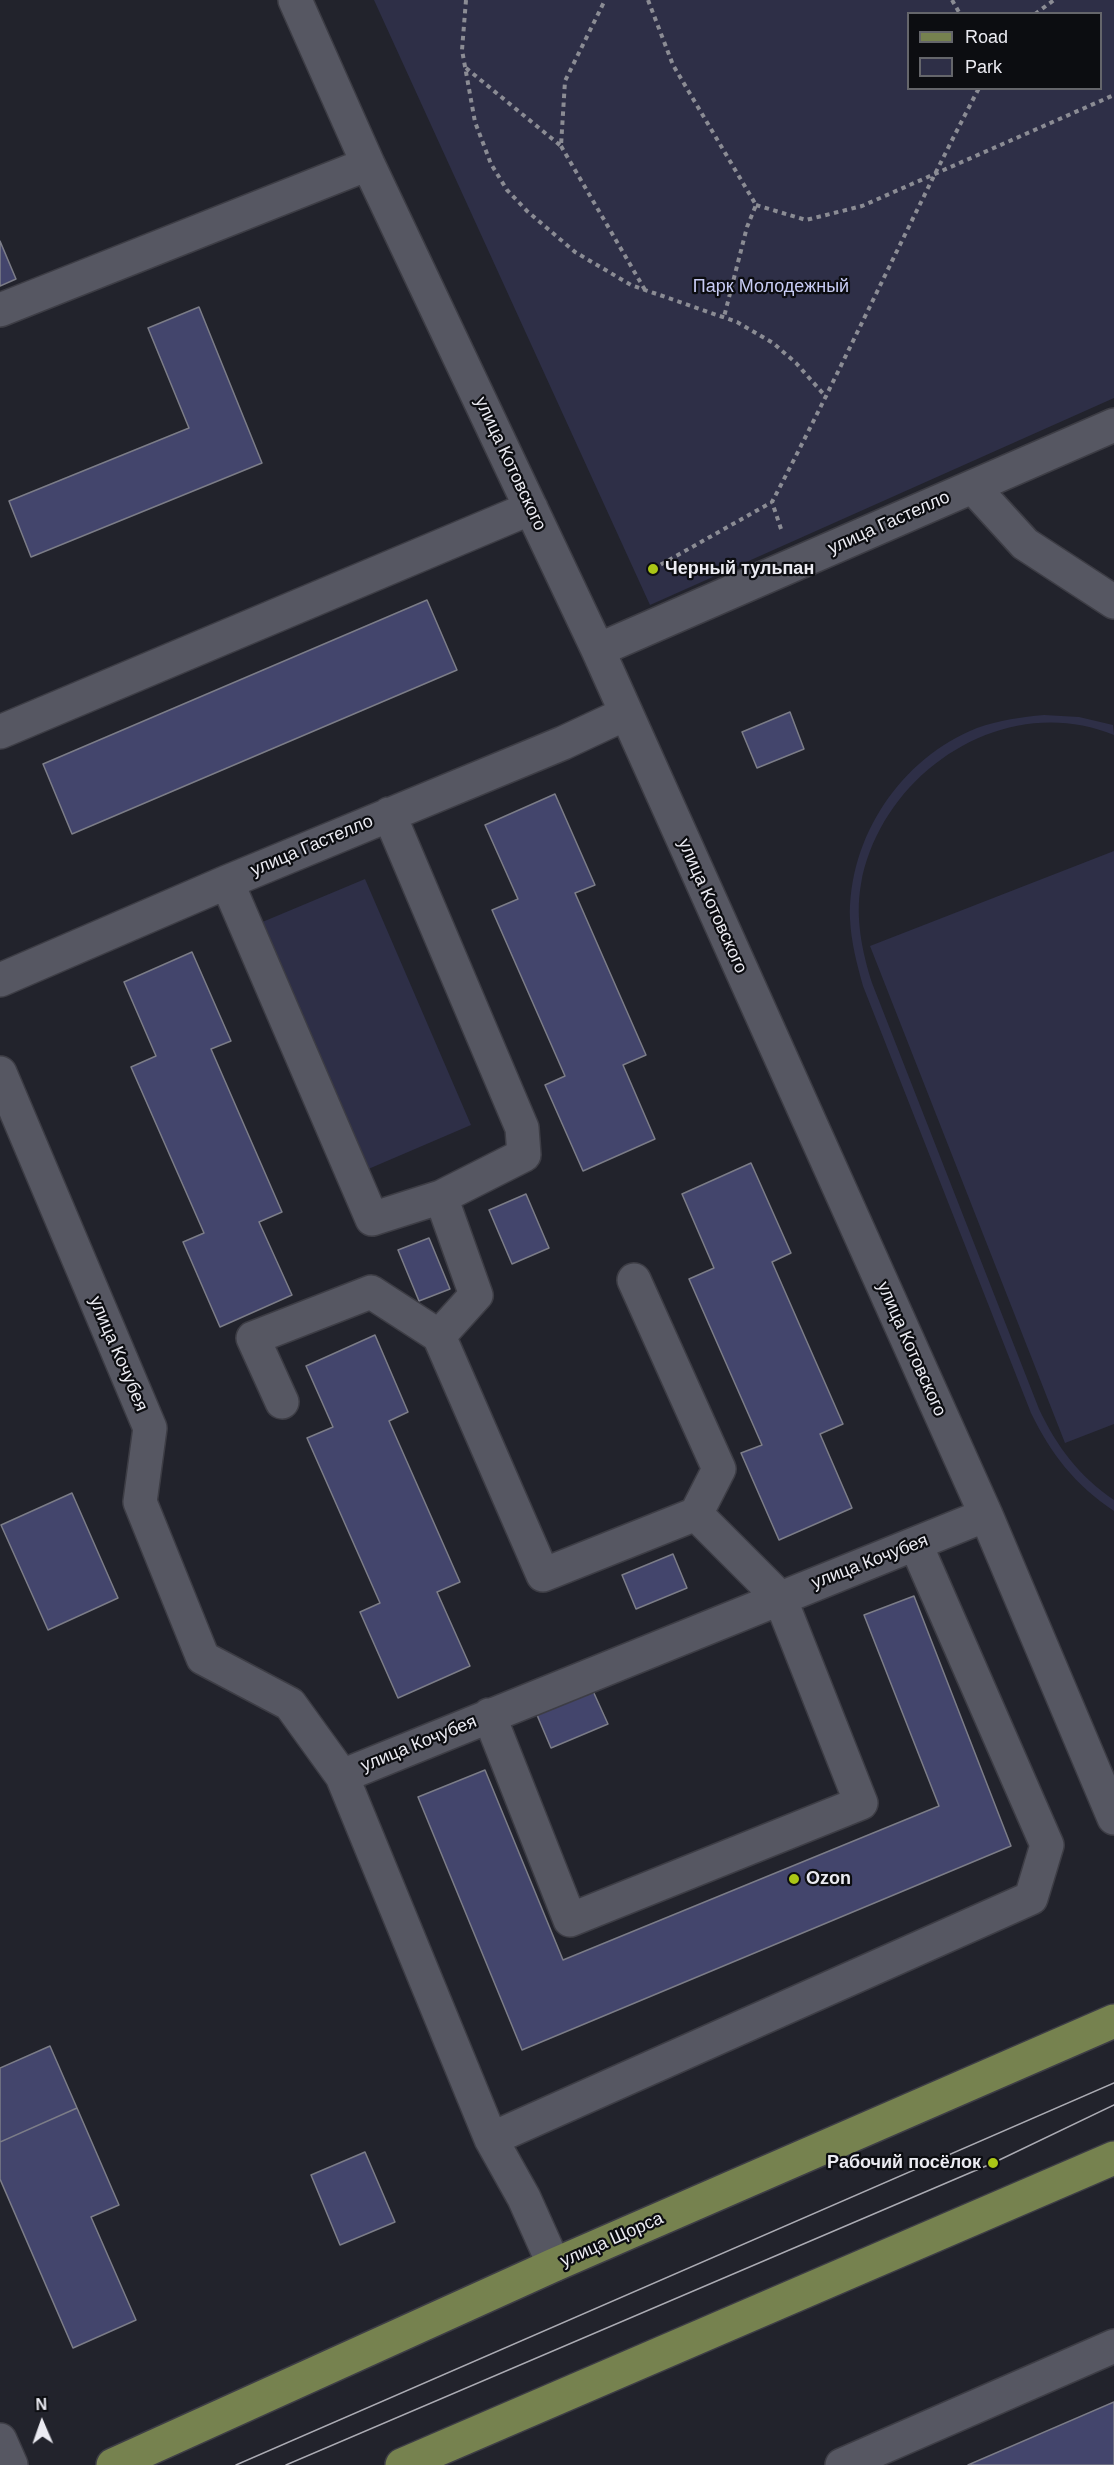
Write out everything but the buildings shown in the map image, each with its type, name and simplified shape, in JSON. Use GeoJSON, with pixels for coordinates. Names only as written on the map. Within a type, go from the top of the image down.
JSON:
{"type":"FeatureCollection","features":[{"type":"Feature","properties":{"kind":"main road","name":"улица Щорса"},"geometry":{"type":"LineString","coordinates":[[113,2465],[554,2265],[1114,2021]]}},
{"type":"Feature","properties":{"kind":"main road"},"geometry":{"type":"LineString","coordinates":[[402,2465],[1114,2158]]}},
{"type":"Feature","properties":{"kind":"street","name":"улица Котовского"},"geometry":{"type":"LineString","coordinates":[[295,0],[368,164],[598,650],[986,1515],[1114,1818]]}},
{"type":"Feature","properties":{"kind":"street"},"geometry":{"type":"LineString","coordinates":[[0,310],[368,164]]}},
{"type":"Feature","properties":{"kind":"street","name":"улица Гастелло"},"geometry":{"type":"LineString","coordinates":[[598,650],[1114,425]]}},
{"type":"Feature","properties":{"kind":"street"},"geometry":{"type":"LineString","coordinates":[[973,487],[1025,544],[1114,602]]}},
{"type":"Feature","properties":{"kind":"street"},"geometry":{"type":"LineString","coordinates":[[0,732],[531,508]]}},
{"type":"Feature","properties":{"kind":"street","name":"улица Гастелло"},"geometry":{"type":"LineString","coordinates":[[0,980],[227,882],[562,743],[625,714]]}},
{"type":"Feature","properties":{"kind":"street"},"geometry":{"type":"LineString","coordinates":[[227,882],[372,1219],[441,1197],[524,1155],[522,1128],[389,814]]}},
{"type":"Feature","properties":{"kind":"street","name":"улица Кочубея"},"geometry":{"type":"LineString","coordinates":[[0,1072],[150,1428],[140,1502],[203,1658],[290,1704],[342,1776],[986,1515]]}},
{"type":"Feature","properties":{"kind":"street"},"geometry":{"type":"LineString","coordinates":[[440,1336],[476,1295],[441,1197]]}},
{"type":"Feature","properties":{"kind":"street"},"geometry":{"type":"LineString","coordinates":[[282,1402],[254,1338],[370,1293],[440,1336],[543,1575],[696,1514],[719,1469],[634,1280]]}},
{"type":"Feature","properties":{"kind":"street"},"geometry":{"type":"LineString","coordinates":[[489,1715],[570,1920],[861,1803],[780,1598],[696,1514]]}},
{"type":"Feature","properties":{"kind":"street"},"geometry":{"type":"LineString","coordinates":[[491,2139],[1031,1898],[1047,1845],[916,1545]]}},
{"type":"Feature","properties":{"kind":"street"},"geometry":{"type":"LineString","coordinates":[[342,1776],[491,2139],[524,2198],[554,2265]]}},
{"type":"Feature","properties":{"kind":"street"},"geometry":{"type":"LineString","coordinates":[[842,2465],[1114,2346]]}},
{"type":"Feature","properties":{"kind":"street"},"geometry":{"type":"LineString","coordinates":[[0,2440],[11,2465]]}},
{"type":"Feature","properties":{"kind":"path"},"geometry":{"type":"LineString","coordinates":[[466,0],[462,50],[475,122],[491,164],[507,190],[527,211],[575,252],[631,285],[737,322],[773,344],[796,363],[827,398]]}},
{"type":"Feature","properties":{"kind":"path"},"geometry":{"type":"LineString","coordinates":[[561,146],[565,81],[605,0]]}},
{"type":"Feature","properties":{"kind":"path"},"geometry":{"type":"LineString","coordinates":[[648,0],[673,64],[756,205],[806,220],[862,206],[1114,95]]}},
{"type":"Feature","properties":{"kind":"path"},"geometry":{"type":"LineString","coordinates":[[1038,12],[1054,0]]}},
{"type":"Feature","properties":{"kind":"path"},"geometry":{"type":"LineString","coordinates":[[465,67],[561,146],[645,290]]}},
{"type":"Feature","properties":{"kind":"path"},"geometry":{"type":"LineString","coordinates":[[653,569],[772,501],[827,398],[934,173],[978,90]]}},
{"type":"Feature","properties":{"kind":"path"},"geometry":{"type":"LineString","coordinates":[[724,317],[747,227],[756,205]]}},
{"type":"Feature","properties":{"kind":"path"},"geometry":{"type":"LineString","coordinates":[[772,501],[783,534]]}},
{"type":"Feature","properties":{"kind":"green space","name":"Парк Молодежный"},"geometry":{"type":"Polygon","coordinates":[[[374,0],[1114,0],[1114,398],[650,605],[374,0]]]}},
{"type":"Feature","properties":{"kind":"green space"},"geometry":{"type":"Polygon","coordinates":[[[1044,715],[1079,717],[1113,725],[1114,735],[1072,724],[1031,724],[991,733],[954,751],[921,776],[894,808],[873,844],[861,884],[859,922],[865,959],[872,983],[1039,1409],[1053,1436],[1070,1460],[1101,1491],[1114,1500],[1114,1511],[1087,1490],[1065,1468],[1031,1413],[863,986],[850,919],[852,888],[858,859],[869,830],[884,804],[903,780],[925,759],[950,741],[977,728],[1011,719],[1044,715]]]}},
{"type":"Feature","properties":{"kind":"green space"},"geometry":{"type":"Polygon","coordinates":[[[1114,851],[1114,1424],[1065,1443],[870,946],[1114,851]]]}},
{"type":"Feature","properties":{"kind":"green space"},"geometry":{"type":"Polygon","coordinates":[[[365,879],[471,1125],[366,1170],[260,923],[365,879]]]}},
{"type":"Feature","properties":{"kind":"tram line"},"geometry":{"type":"LineString","coordinates":[[236,2465],[1114,2083]]}},
{"type":"Feature","properties":{"kind":"tram line"},"geometry":{"type":"LineString","coordinates":[[286,2465],[993,2163],[1114,2105]]}},
{"type":"Feature","properties":{"kind":"place","name":"Черный тульпан"},"geometry":{"type":"Point","coordinates":[653,569]}},
{"type":"Feature","properties":{"kind":"place","name":"Ozon"},"geometry":{"type":"Point","coordinates":[794,1879]}},
{"type":"Feature","properties":{"kind":"place","name":"Рабочий посёлок"},"geometry":{"type":"Point","coordinates":[993,2163]}}]}
